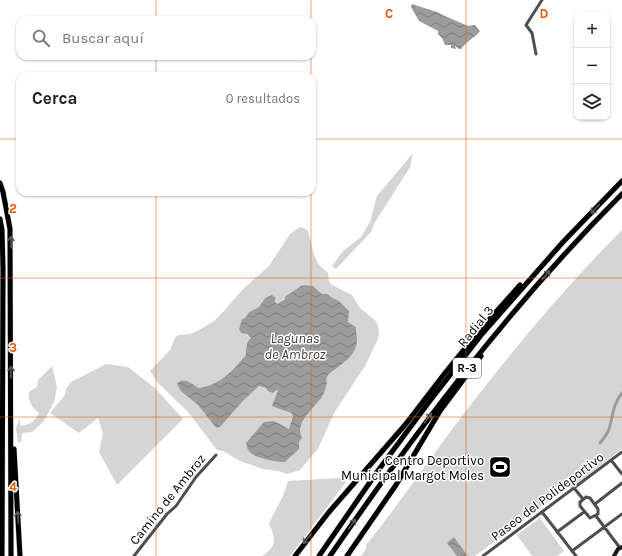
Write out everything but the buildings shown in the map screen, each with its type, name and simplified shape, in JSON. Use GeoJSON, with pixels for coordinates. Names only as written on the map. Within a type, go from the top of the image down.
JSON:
{"type":"FeatureCollection","features":[{"type":"Feature","properties":{"kind":"highway","name":"Radial 3"},"geometry":{"type":"LineString","coordinates":[[319,556],[377,472],[449,376],[505,307],[563,242],[622,181]]}},
{"type":"Feature","properties":{"kind":"highway"},"geometry":{"type":"LineString","coordinates":[[0,183],[10,229],[11,556]]}},
{"type":"Feature","properties":{"kind":"highway","name":"Radial 3"},"geometry":{"type":"LineString","coordinates":[[330,556],[436,408],[494,335],[564,255],[622,194]]}},
{"type":"Feature","properties":{"kind":"highway"},"geometry":{"type":"LineString","coordinates":[[0,219],[2,230],[3,389],[2,556]]}},
{"type":"Feature","properties":{"kind":"highway"},"geometry":{"type":"LineString","coordinates":[[295,556],[329,512],[405,425],[478,331],[541,262],[563,242]]}},
{"type":"Feature","properties":{"kind":"highway"},"geometry":{"type":"LineString","coordinates":[[347,556],[396,485],[440,411],[459,384],[536,286]]}},
{"type":"Feature","properties":{"kind":"highway"},"geometry":{"type":"LineString","coordinates":[[0,364],[3,389]]}},
{"type":"Feature","properties":{"kind":"highway"},"geometry":{"type":"LineString","coordinates":[[11,411],[20,556]]}},
{"type":"Feature","properties":{"kind":"main road"},"geometry":{"type":"LineString","coordinates":[[616,555],[621,547]]}},
{"type":"Feature","properties":{"kind":"street"},"geometry":{"type":"LineString","coordinates":[[536,54],[532,33],[526,25],[542,0]]}},
{"type":"Feature","properties":{"kind":"street","name":"Paseo del Polideportivo"},"geometry":{"type":"LineString","coordinates":[[484,556],[622,452]]}},
{"type":"Feature","properties":{"kind":"street","name":"Camino de Ambroz"},"geometry":{"type":"LineString","coordinates":[[134,556],[167,514],[176,506],[196,477],[216,455]]}},
{"type":"Feature","properties":{"kind":"street"},"geometry":{"type":"LineString","coordinates":[[611,460],[622,474]]}},
{"type":"Feature","properties":{"kind":"street"},"geometry":{"type":"LineString","coordinates":[[595,504],[622,483]]}},
{"type":"Feature","properties":{"kind":"street"},"geometry":{"type":"LineString","coordinates":[[574,488],[583,499]]}},
{"type":"Feature","properties":{"kind":"street"},"geometry":{"type":"LineString","coordinates":[[588,497],[595,504],[599,512],[596,516],[590,518],[584,512],[580,504],[583,499],[588,497]]}},
{"type":"Feature","properties":{"kind":"street"},"geometry":{"type":"LineString","coordinates":[[542,512],[576,556]]}},
{"type":"Feature","properties":{"kind":"street"},"geometry":{"type":"LineString","coordinates":[[557,532],[584,512]]}},
{"type":"Feature","properties":{"kind":"street"},"geometry":{"type":"LineString","coordinates":[[572,551],[622,514]]}},
{"type":"Feature","properties":{"kind":"street"},"geometry":{"type":"LineString","coordinates":[[596,516],[621,547]]}},
{"type":"Feature","properties":{"kind":"shaded area"},"geometry":{"type":"Polygon","coordinates":[[[413,153],[410,167],[374,224],[371,232],[336,269],[332,266],[343,251],[361,237],[370,222],[377,196],[413,153]]]}},
{"type":"Feature","properties":{"kind":"shaded area"},"geometry":{"type":"Polygon","coordinates":[[[300,227],[308,231],[314,255],[319,265],[328,273],[329,281],[332,285],[352,295],[360,308],[376,321],[379,334],[365,366],[334,413],[318,449],[300,470],[287,474],[263,469],[240,461],[223,451],[217,450],[188,412],[157,382],[150,371],[170,350],[175,338],[178,335],[190,334],[214,321],[244,288],[269,266],[290,234],[300,227]],[[305,285],[285,297],[277,304],[276,298],[265,298],[259,307],[249,312],[245,318],[242,319],[239,329],[251,338],[247,343],[246,355],[225,376],[213,384],[199,388],[185,380],[179,381],[177,384],[198,405],[216,428],[220,427],[243,401],[259,386],[275,391],[278,390],[277,407],[291,413],[293,416],[289,430],[274,421],[248,450],[253,454],[268,459],[299,442],[301,425],[328,375],[345,362],[357,340],[356,327],[348,322],[339,301],[327,294],[322,294],[313,286],[305,285]]]}},
{"type":"Feature","properties":{"kind":"shaded area"},"geometry":{"type":"Polygon","coordinates":[[[622,230],[622,449],[573,487],[569,488],[568,486],[475,556],[361,556],[366,549],[366,545],[462,416],[500,368],[559,297],[622,230]]]}},
{"type":"Feature","properties":{"kind":"shaded area"},"geometry":{"type":"Polygon","coordinates":[[[106,364],[128,367],[156,389],[183,419],[117,485],[99,452],[103,433],[98,418],[79,433],[50,413],[65,395],[66,389],[71,382],[106,364]]]}},
{"type":"Feature","properties":{"kind":"shaded area"},"geometry":{"type":"Polygon","coordinates":[[[52,366],[57,387],[54,402],[44,421],[32,432],[22,433],[21,442],[18,442],[16,429],[19,419],[21,426],[34,421],[39,413],[31,404],[29,392],[37,387],[38,380],[52,366]]]}},
{"type":"Feature","properties":{"kind":"shaded area"},"geometry":{"type":"Polygon","coordinates":[[[340,478],[346,482],[290,556],[262,556],[271,549],[273,545],[274,537],[269,523],[283,496],[288,481],[340,478]]]}},
{"type":"Feature","properties":{"kind":"shaded area"},"geometry":{"type":"Polygon","coordinates":[[[540,518],[564,551],[557,556],[532,556],[517,535],[540,518]]]}},
{"type":"Feature","properties":{"kind":"water"},"geometry":{"type":"Polygon","coordinates":[[[412,4],[437,12],[468,26],[475,25],[480,31],[461,49],[455,46],[456,49],[451,48],[451,45],[445,45],[442,38],[438,34],[438,31],[419,21],[411,7],[412,4]]]}},
{"type":"Feature","properties":{"kind":"water","name":"Lagunas de Ambroz"},"geometry":{"type":"Polygon","coordinates":[[[301,286],[313,286],[322,294],[327,294],[339,301],[349,311],[348,322],[356,327],[356,346],[351,356],[328,375],[323,395],[307,415],[301,426],[300,432],[302,438],[299,442],[299,449],[285,462],[271,460],[251,453],[248,450],[246,443],[264,422],[274,421],[289,429],[293,416],[291,413],[272,406],[278,390],[273,393],[268,391],[266,388],[259,386],[243,401],[220,427],[216,428],[198,405],[181,391],[177,384],[179,381],[185,380],[199,388],[213,384],[226,376],[246,355],[247,343],[251,338],[247,334],[241,333],[239,329],[242,319],[245,318],[249,312],[259,307],[265,298],[272,295],[276,298],[275,301],[277,304],[301,286]]]}},
{"type":"Feature","properties":{"kind":"water"},"geometry":{"type":"Polygon","coordinates":[[[454,537],[467,555],[466,556],[457,556],[447,543],[454,537]]]}},
{"type":"Feature","properties":{"kind":"waterway"},"geometry":{"type":"LineString","coordinates":[[600,443],[608,431],[615,406],[622,393]]}},
{"type":"Feature","properties":{"kind":"place","name":"Centro Deportivo Municipal Margot Moles"},"geometry":{"type":"Point","coordinates":[500,467]}}]}
